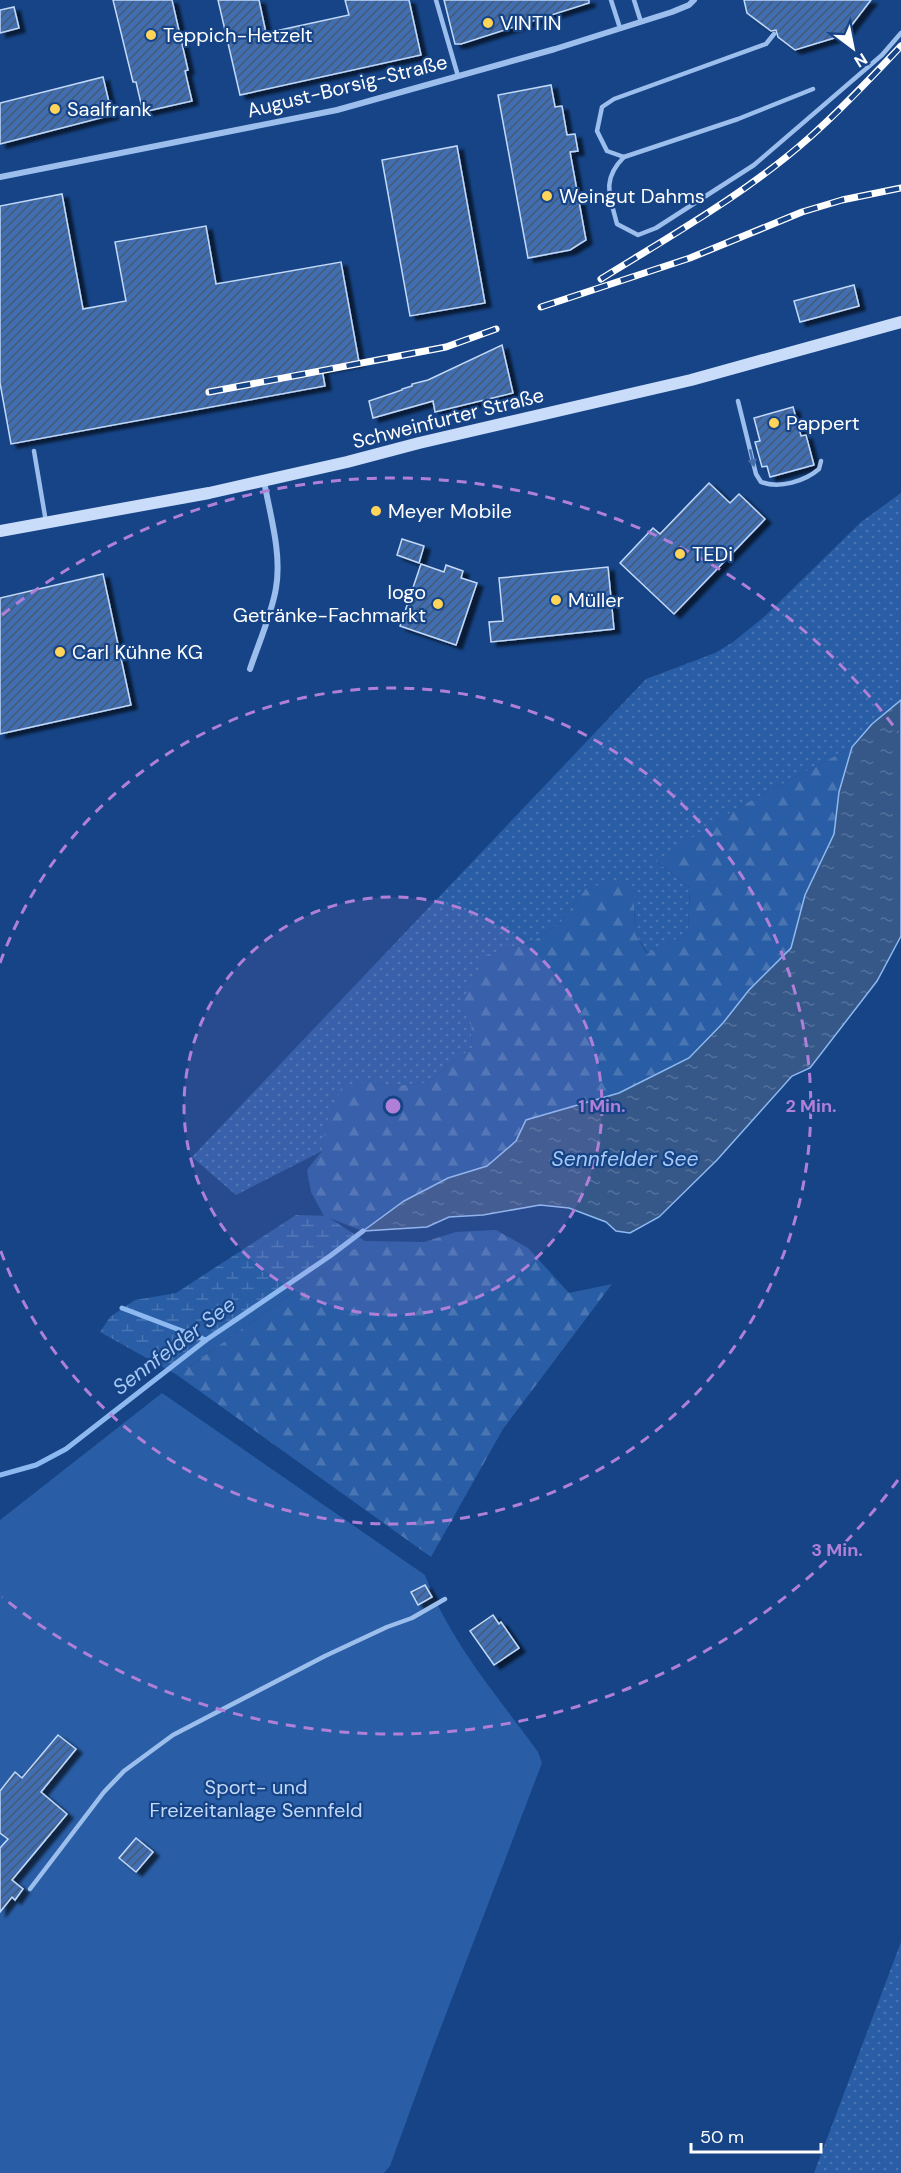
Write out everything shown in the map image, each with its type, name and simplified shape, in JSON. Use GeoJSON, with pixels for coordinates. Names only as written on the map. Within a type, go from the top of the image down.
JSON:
{"type":"FeatureCollection","features":[{"type":"Feature","properties":{"kind":"main road","name":"Schweinfurter Straße"},"geometry":{"type":"LineString","coordinates":[[0,531],[264,481],[681,383],[901,322]]}},
{"type":"Feature","properties":{"kind":"street","name":"August-Borsig-Straße"},"geometry":{"type":"LineString","coordinates":[[0,177],[337,110],[641,22],[689,5],[694,0]]}},
{"type":"Feature","properties":{"kind":"street"},"geometry":{"type":"LineString","coordinates":[[250,669],[277,581],[276,554],[264,481]]}},
{"type":"Feature","properties":{"kind":"lane"},"geometry":{"type":"LineString","coordinates":[[436,0],[458,76]]}},
{"type":"Feature","properties":{"kind":"lane"},"geometry":{"type":"LineString","coordinates":[[610,0],[620,28]]}},
{"type":"Feature","properties":{"kind":"lane"},"geometry":{"type":"LineString","coordinates":[[634,0],[641,22]]}},
{"type":"Feature","properties":{"kind":"lane"},"geometry":{"type":"LineString","coordinates":[[813,89],[738,119],[624,157],[611,169],[608,190],[617,224],[638,235],[656,228],[754,165],[882,56],[901,33]]}},
{"type":"Feature","properties":{"kind":"lane"},"geometry":{"type":"LineString","coordinates":[[624,157],[607,151],[597,131],[602,107],[614,99],[766,44],[774,34]]}},
{"type":"Feature","properties":{"kind":"lane"},"geometry":{"type":"LineString","coordinates":[[738,401],[756,474],[762,482],[778,485],[809,477],[819,469],[820,461]]}},
{"type":"Feature","properties":{"kind":"lane"},"geometry":{"type":"LineString","coordinates":[[34,451],[46,522]]}},
{"type":"Feature","properties":{"kind":"lane"},"geometry":{"type":"LineString","coordinates":[[30,1889],[104,1792],[124,1771],[173,1735],[325,1656],[412,1618],[445,1599]]}},
{"type":"Feature","properties":{"kind":"green space"},"geometry":{"type":"Polygon","coordinates":[[[901,493],[901,700],[872,724],[852,747],[739,807],[657,862],[690,888],[688,933],[648,954],[635,933],[634,896],[587,887],[561,922],[532,942],[485,955],[471,1020],[472,1048],[426,1083],[393,1086],[367,1081],[326,1123],[322,1151],[236,1195],[192,1157],[646,679],[715,653],[733,642],[764,617],[861,522],[901,493]]]}},
{"type":"Feature","properties":{"kind":"green space"},"geometry":{"type":"Polygon","coordinates":[[[852,747],[839,792],[834,834],[805,895],[791,948],[749,990],[723,1023],[689,1058],[619,1093],[526,1120],[516,1141],[487,1166],[448,1178],[404,1201],[363,1231],[324,1216],[311,1192],[307,1170],[322,1151],[326,1123],[341,1088],[367,1081],[393,1086],[426,1083],[472,1048],[471,1020],[462,1004],[485,955],[532,942],[561,922],[587,887],[624,881],[634,896],[635,933],[647,954],[688,933],[690,888],[656,861],[739,807],[852,747]]]}},
{"type":"Feature","properties":{"kind":"green space"},"geometry":{"type":"Polygon","coordinates":[[[296,1215],[326,1216],[365,1241],[177,1375],[100,1332],[110,1317],[135,1300],[176,1293],[296,1215]]]}},
{"type":"Feature","properties":{"kind":"green space"},"geometry":{"type":"Polygon","coordinates":[[[496,1230],[528,1248],[569,1293],[612,1284],[503,1429],[431,1557],[177,1375],[365,1241],[424,1242],[456,1232],[496,1230]]]}},
{"type":"Feature","properties":{"kind":"green space","name":"Sport- und Freizeitanlage Sennfeld"},"geometry":{"type":"Polygon","coordinates":[[[162,1393],[425,1575],[460,1645],[538,1752],[542,1763],[390,2166],[384,2173],[0,2173],[0,1520],[162,1393]]]}},
{"type":"Feature","properties":{"kind":"green space"},"geometry":{"type":"Polygon","coordinates":[[[901,1942],[901,2173],[814,2173],[901,1942]]]}},
{"type":"Feature","properties":{"kind":"water","name":"Sennfelder See"},"geometry":{"type":"Polygon","coordinates":[[[901,700],[901,936],[877,981],[810,1068],[792,1076],[717,1160],[659,1217],[630,1233],[616,1231],[606,1222],[569,1208],[540,1205],[483,1215],[449,1217],[427,1227],[363,1231],[404,1201],[448,1178],[487,1166],[516,1141],[526,1120],[619,1093],[689,1058],[723,1023],[749,990],[791,948],[805,895],[834,834],[839,792],[852,747],[872,724],[901,700]]]}},
{"type":"Feature","properties":{"kind":"building","name":"Teppich-Hetzelt"},"geometry":{"type":"Polygon","coordinates":[[[113,0],[172,0],[188,70],[185,71],[192,101],[143,112],[136,82],[133,82],[113,0]]]}},
{"type":"Feature","properties":{"kind":"building"},"geometry":{"type":"Polygon","coordinates":[[[218,0],[259,0],[266,33],[349,15],[345,0],[409,0],[421,55],[240,95],[218,0]]]}},
{"type":"Feature","properties":{"kind":"building","name":"VINTIN"},"geometry":{"type":"Polygon","coordinates":[[[444,0],[589,0],[589,3],[455,44],[444,0]]]}},
{"type":"Feature","properties":{"kind":"building"},"geometry":{"type":"Polygon","coordinates":[[[744,0],[871,0],[844,35],[795,50],[778,37],[776,30],[771,31],[747,13],[744,0]]]}},
{"type":"Feature","properties":{"kind":"building"},"geometry":{"type":"Polygon","coordinates":[[[14,7],[19,28],[0,33],[0,10],[14,7]]]}},
{"type":"Feature","properties":{"kind":"building","name":"Saalfrank"},"geometry":{"type":"Polygon","coordinates":[[[103,77],[112,115],[0,144],[0,103],[103,77]]]}},
{"type":"Feature","properties":{"kind":"building","name":"Weingut Dahms"},"geometry":{"type":"Polygon","coordinates":[[[551,85],[555,107],[562,106],[567,135],[575,134],[578,151],[570,152],[586,240],[570,250],[528,258],[498,95],[551,85]]]}},
{"type":"Feature","properties":{"kind":"building"},"geometry":{"type":"Polygon","coordinates":[[[457,146],[485,303],[410,316],[382,160],[457,146]]]}},
{"type":"Feature","properties":{"kind":"building"},"geometry":{"type":"Polygon","coordinates":[[[62,194],[83,309],[126,301],[115,242],[206,226],[216,284],[341,262],[359,362],[322,369],[325,386],[11,444],[0,383],[0,206],[62,194]]]}},
{"type":"Feature","properties":{"kind":"building"},"geometry":{"type":"Polygon","coordinates":[[[854,285],[859,306],[800,322],[794,301],[854,285]]]}},
{"type":"Feature","properties":{"kind":"building"},"geometry":{"type":"Polygon","coordinates":[[[502,345],[513,393],[435,412],[433,401],[373,418],[369,401],[428,380],[502,345]]]}},
{"type":"Feature","properties":{"kind":"building"},"geometry":{"type":"Polygon","coordinates":[[[793,407],[801,436],[806,435],[814,465],[770,477],[767,466],[762,467],[755,442],[760,441],[754,418],[793,407]]]}},
{"type":"Feature","properties":{"kind":"building","name":"TEDi"},"geometry":{"type":"Polygon","coordinates":[[[709,483],[730,503],[739,494],[765,519],[674,614],[620,563],[653,528],[660,534],[709,483]]]}},
{"type":"Feature","properties":{"kind":"building"},"geometry":{"type":"Polygon","coordinates":[[[402,539],[424,546],[419,563],[397,555],[402,539]]]}},
{"type":"Feature","properties":{"kind":"building","name":"logo Getränke-Fachmarkt"},"geometry":{"type":"Polygon","coordinates":[[[421,564],[444,572],[446,565],[463,571],[461,578],[477,583],[456,645],[400,626],[421,564]]]}},
{"type":"Feature","properties":{"kind":"building","name":"Müller"},"geometry":{"type":"Polygon","coordinates":[[[608,567],[614,629],[491,642],[489,622],[503,621],[499,578],[608,567]]]}},
{"type":"Feature","properties":{"kind":"building","name":"Carl Kühne KG"},"geometry":{"type":"Polygon","coordinates":[[[103,574],[131,705],[0,734],[0,598],[103,574]]]}},
{"type":"Feature","properties":{"kind":"building"},"geometry":{"type":"Polygon","coordinates":[[[425,1585],[432,1597],[418,1605],[411,1592],[425,1585]]]}},
{"type":"Feature","properties":{"kind":"building"},"geometry":{"type":"Polygon","coordinates":[[[493,1615],[499,1624],[501,1622],[519,1648],[494,1665],[470,1631],[493,1615]]]}},
{"type":"Feature","properties":{"kind":"building"},"geometry":{"type":"Polygon","coordinates":[[[58,1735],[76,1749],[41,1792],[67,1814],[12,1880],[23,1889],[15,1900],[12,1897],[0,1912],[0,1848],[8,1839],[0,1833],[0,1791],[15,1772],[22,1778],[58,1735]]]}},
{"type":"Feature","properties":{"kind":"building"},"geometry":{"type":"Polygon","coordinates":[[[136,1838],[153,1852],[136,1872],[119,1858],[136,1838]]]}},
{"type":"Feature","properties":{"kind":"waterway","name":"Sennfelder See"},"geometry":{"type":"LineString","coordinates":[[0,1475],[36,1465],[66,1449],[206,1340],[363,1231]]}},
{"type":"Feature","properties":{"kind":"waterway"},"geometry":{"type":"LineString","coordinates":[[122,1308],[206,1340]]}},
{"type":"Feature","properties":{"kind":"railway"},"geometry":{"type":"LineString","coordinates":[[601,279],[761,177],[834,115],[901,46]]}},
{"type":"Feature","properties":{"kind":"railway"},"geometry":{"type":"LineString","coordinates":[[541,307],[690,258],[802,212],[842,200],[901,188]]}},
{"type":"Feature","properties":{"kind":"railway"},"geometry":{"type":"LineString","coordinates":[[209,392],[446,347],[496,329]]}},
{"type":"Feature","properties":{"kind":"place","name":"VINTIN"},"geometry":{"type":"Point","coordinates":[488,23]}},
{"type":"Feature","properties":{"kind":"place","name":"Teppich-Hetzelt"},"geometry":{"type":"Point","coordinates":[151,35]}},
{"type":"Feature","properties":{"kind":"place","name":"Saalfrank"},"geometry":{"type":"Point","coordinates":[55,109]}},
{"type":"Feature","properties":{"kind":"place","name":"Weingut Dahms"},"geometry":{"type":"Point","coordinates":[547,196]}},
{"type":"Feature","properties":{"kind":"place","name":"Pappert"},"geometry":{"type":"Point","coordinates":[774,423]}},
{"type":"Feature","properties":{"kind":"place","name":"Meyer Mobile"},"geometry":{"type":"Point","coordinates":[376,511]}},
{"type":"Feature","properties":{"kind":"place","name":"TEDi"},"geometry":{"type":"Point","coordinates":[680,554]}},
{"type":"Feature","properties":{"kind":"place","name":"Müller"},"geometry":{"type":"Point","coordinates":[556,600]}},
{"type":"Feature","properties":{"kind":"place","name":"logo Getränke-Fachmarkt"},"geometry":{"type":"Point","coordinates":[438,604]}},
{"type":"Feature","properties":{"kind":"place","name":"Carl Kühne KG"},"geometry":{"type":"Point","coordinates":[60,652]}}]}
